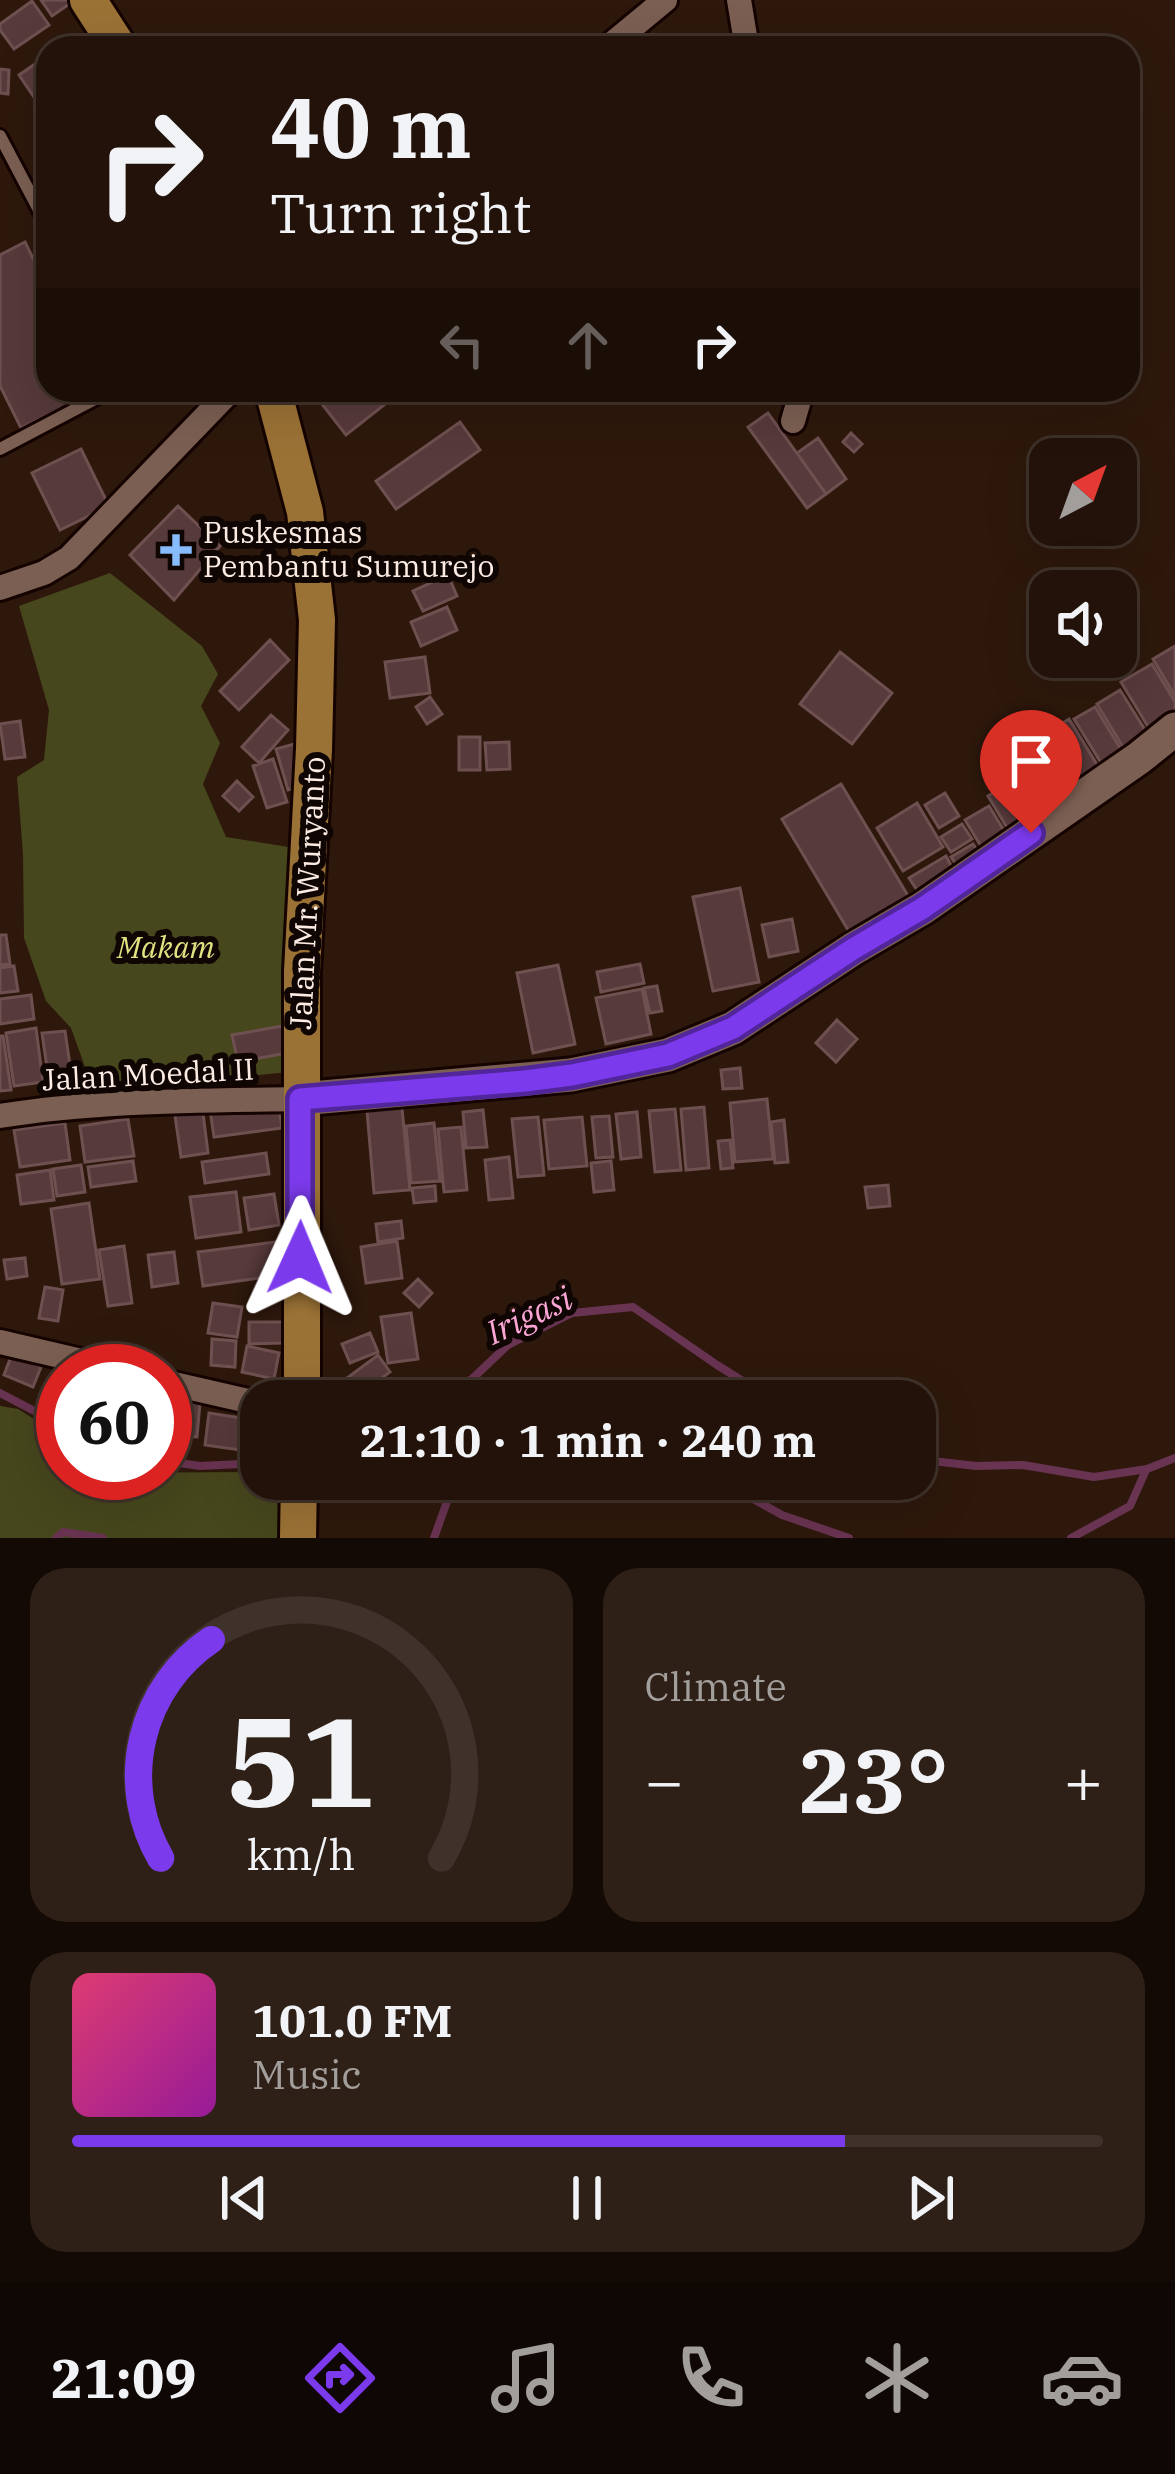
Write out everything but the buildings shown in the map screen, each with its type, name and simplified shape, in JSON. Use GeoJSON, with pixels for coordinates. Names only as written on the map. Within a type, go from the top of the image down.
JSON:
{"type":"FeatureCollection","features":[{"type":"Feature","properties":{"kind":"main road"},"geometry":{"type":"LineString","coordinates":[[88,0],[111,36]]}},
{"type":"Feature","properties":{"kind":"main road","name":"Jalan Mr. Wuryanto"},"geometry":{"type":"LineString","coordinates":[[276,402],[304,512],[317,620],[302,970],[302,1380]]}},
{"type":"Feature","properties":{"kind":"main road"},"geometry":{"type":"LineString","coordinates":[[300,1099],[572,1075],[668,1055],[733,1028],[923,908],[1175,729]]}},
{"type":"Feature","properties":{"kind":"street"},"geometry":{"type":"LineString","coordinates":[[622,36],[665,0]]}},
{"type":"Feature","properties":{"kind":"street"},"geometry":{"type":"LineString","coordinates":[[739,0],[745,36]]}},
{"type":"Feature","properties":{"kind":"street"},"geometry":{"type":"LineString","coordinates":[[0,588],[44,574],[69,558],[219,402]]}},
{"type":"Feature","properties":{"kind":"street"},"geometry":{"type":"LineString","coordinates":[[793,421],[799,402]]}},
{"type":"Feature","properties":{"kind":"street","name":"Jalan Moedal II"},"geometry":{"type":"LineString","coordinates":[[0,1116],[134,1103],[300,1099]]}},
{"type":"Feature","properties":{"kind":"street"},"geometry":{"type":"LineString","coordinates":[[0,1342],[36,1350]]}},
{"type":"Feature","properties":{"kind":"street"},"geometry":{"type":"LineString","coordinates":[[192,1388],[240,1399]]}},
{"type":"Feature","properties":{"kind":"lane"},"geometry":{"type":"LineString","coordinates":[[0,136],[36,204]]}},
{"type":"Feature","properties":{"kind":"lane"},"geometry":{"type":"LineString","coordinates":[[0,449],[89,402]]}},
{"type":"Feature","properties":{"kind":"green space","name":"Makam"},"geometry":{"type":"Polygon","coordinates":[[[110,573],[202,646],[218,674],[201,706],[220,743],[203,784],[226,837],[295,848],[288,1072],[94,1092],[71,1028],[46,1001],[24,938],[17,777],[44,760],[49,710],[19,606],[110,573]]]}},
{"type":"Feature","properties":{"kind":"green space"},"geometry":{"type":"Polygon","coordinates":[[[0,1406],[18,1409],[36,1420],[36,1500],[192,1500],[192,1472],[240,1472],[240,1500],[283,1500],[286,1538],[0,1538],[0,1406]]]}},
{"type":"Feature","properties":{"kind":"waterway","name":"Irigasi"},"geometry":{"type":"LineString","coordinates":[[470,1380],[508,1345],[572,1313],[633,1307],[741,1380]]}},
{"type":"Feature","properties":{"kind":"waterway","name":"Irigasi"},"geometry":{"type":"LineString","coordinates":[[0,1393],[36,1412]]}},
{"type":"Feature","properties":{"kind":"waterway","name":"Irigasi"},"geometry":{"type":"LineString","coordinates":[[936,1461],[1023,1465],[1094,1477],[1147,1469],[1175,1458]]}},
{"type":"Feature","properties":{"kind":"waterway","name":"Irigasi"},"geometry":{"type":"LineString","coordinates":[[192,1465],[240,1464]]}},
{"type":"Feature","properties":{"kind":"waterway","name":"Irigasi"},"geometry":{"type":"LineString","coordinates":[[1071,1538],[1130,1506],[1146,1470]]}},
{"type":"Feature","properties":{"kind":"waterway","name":"Irigasi"},"geometry":{"type":"LineString","coordinates":[[434,1538],[448,1500]]}},
{"type":"Feature","properties":{"kind":"waterway","name":"Irigasi"},"geometry":{"type":"LineString","coordinates":[[755,1500],[782,1515],[849,1538]]}},
{"type":"Feature","properties":{"kind":"waterway"},"geometry":{"type":"LineString","coordinates":[[56,1538],[63,1532],[103,1538]]}},
{"type":"Feature","properties":{"kind":"place","name":"Puskesmas Pembantu Sumurejo"},"geometry":{"type":"Point","coordinates":[176,550]}},
{"type":"Feature","properties":{"kind":"route"},"geometry":{"type":"LineString","coordinates":[[300,1258],[300,1099],[525,1081],[668,1055],[733,1028],[923,908],[1031,833]]}}]}
